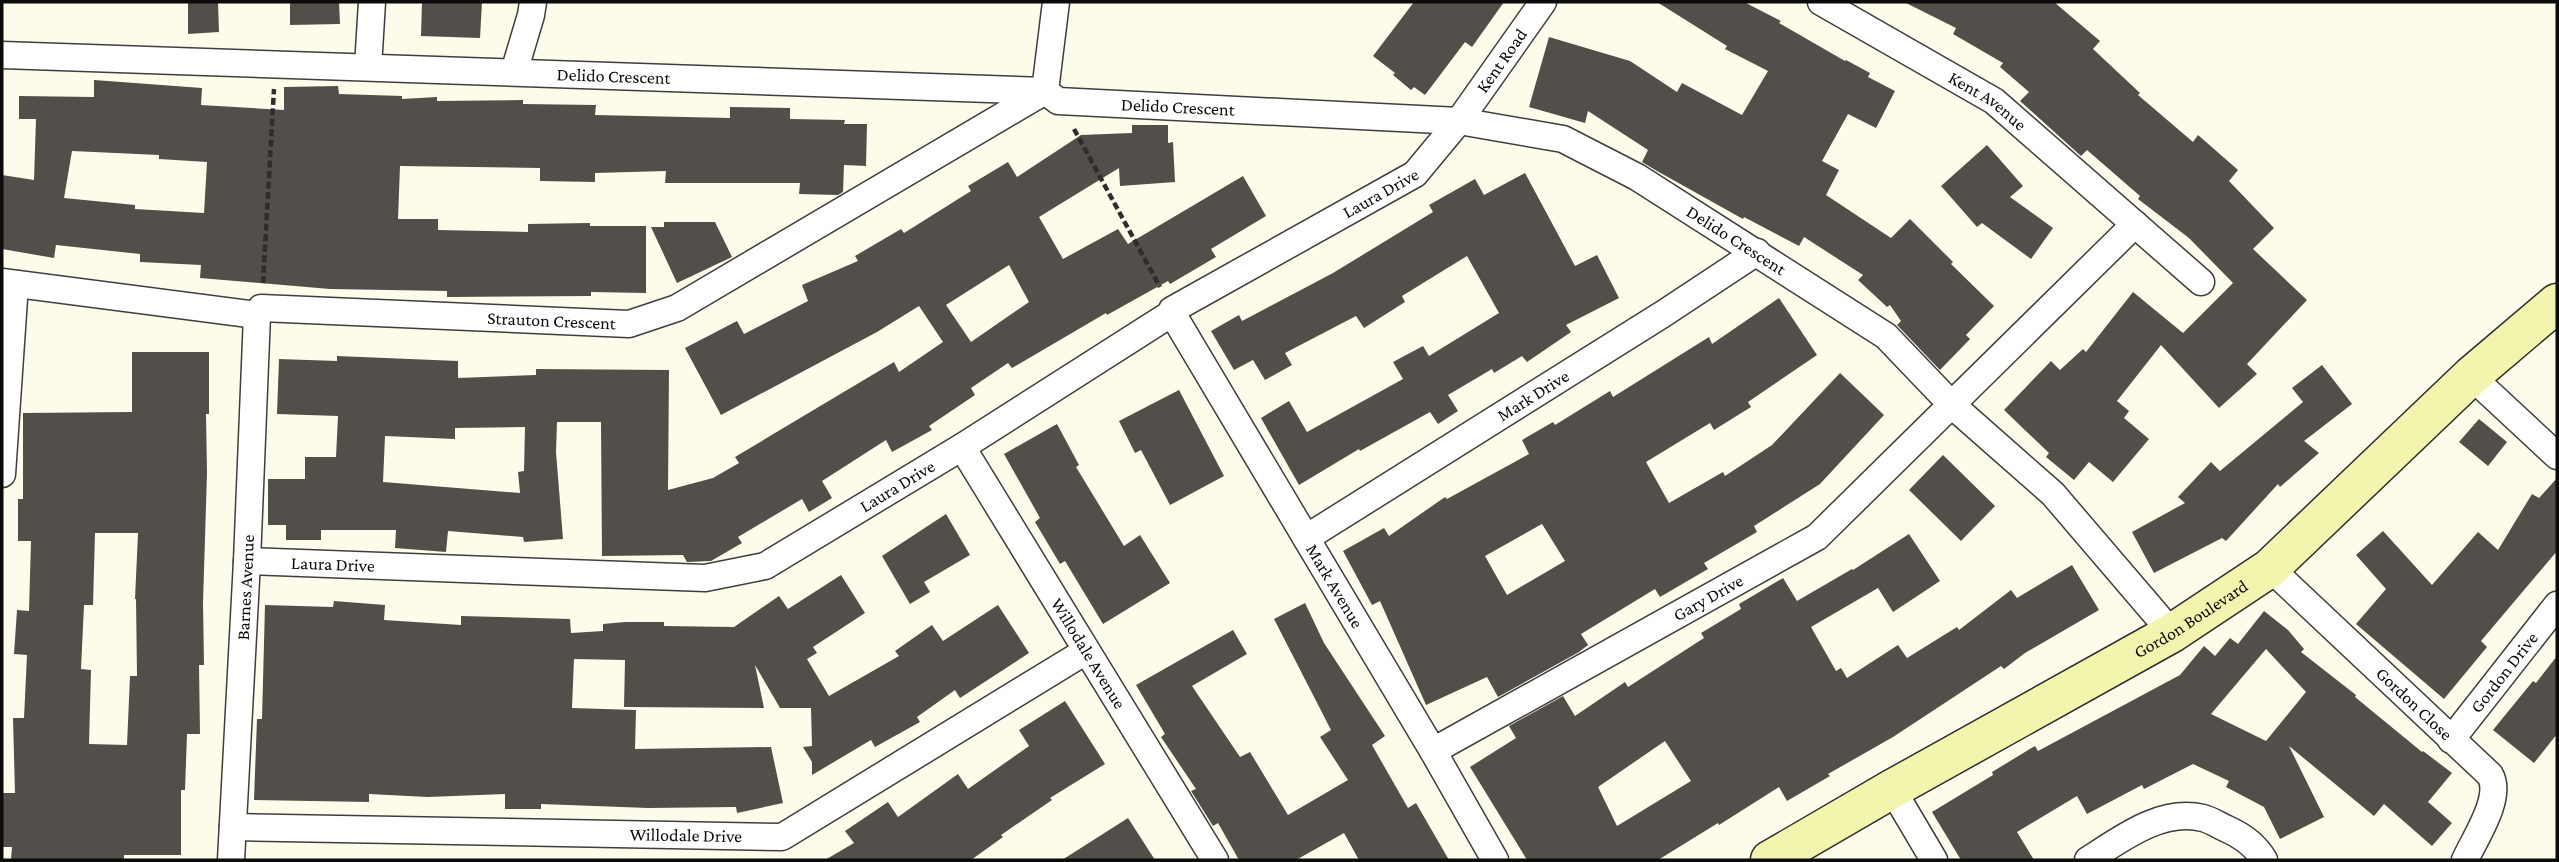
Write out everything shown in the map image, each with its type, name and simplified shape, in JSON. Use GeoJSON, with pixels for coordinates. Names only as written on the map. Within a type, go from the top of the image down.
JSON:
{"type":"FeatureCollection","features":[{"type":"Feature","properties":{"kind":"street"},"geometry":{"type":"LineString","coordinates":[[368,67],[372,2]]}},
{"type":"Feature","properties":{"kind":"street"},"geometry":{"type":"LineString","coordinates":[[514,72],[533,2]]}},
{"type":"Feature","properties":{"kind":"street"},"geometry":{"type":"LineString","coordinates":[[1052,96],[1056,2]]}},
{"type":"Feature","properties":{"kind":"street","name":"Kent Road"},"geometry":{"type":"LineString","coordinates":[[1459,121],[1543,2]]}},
{"type":"Feature","properties":{"kind":"street","name":"Kent Avenue"},"geometry":{"type":"LineString","coordinates":[[1822,2],[1994,101],[2202,282]]}},
{"type":"Feature","properties":{"kind":"street","name":"Delido Crescent"},"geometry":{"type":"LineString","coordinates":[[2,54],[514,72],[1052,96],[1459,121],[1563,139],[1637,177],[1886,336],[1952,405],[2053,494],[2172,633]]}},
{"type":"Feature","properties":{"kind":"street","name":"Strauton Crescent"},"geometry":{"type":"LineString","coordinates":[[9,283],[259,312],[629,324],[677,308],[1052,96]]}},
{"type":"Feature","properties":{"kind":"street","name":"Laura Drive"},"geometry":{"type":"LineString","coordinates":[[247,561],[705,578],[765,566],[962,447],[1172,312],[1415,174],[1459,121]]}},
{"type":"Feature","properties":{"kind":"street"},"geometry":{"type":"LineString","coordinates":[[1952,405],[2135,224]]}},
{"type":"Feature","properties":{"kind":"street","name":"Mark Drive"},"geometry":{"type":"LineString","coordinates":[[1306,538],[1758,252]]}},
{"type":"Feature","properties":{"kind":"street"},"geometry":{"type":"LineString","coordinates":[[2,474],[9,283]]}},
{"type":"Feature","properties":{"kind":"street","name":"Gordon Boulevard"},"geometry":{"type":"LineString","coordinates":[[1770,860],[2172,633],[2270,568],[2471,376],[2557,303]]}},
{"type":"Feature","properties":{"kind":"street","name":"Barnes Avenue"},"geometry":{"type":"LineString","coordinates":[[232,860],[259,312]]}},
{"type":"Feature","properties":{"kind":"street","name":"Mark Avenue"},"geometry":{"type":"LineString","coordinates":[[1172,312],[1496,860]]}},
{"type":"Feature","properties":{"kind":"street"},"geometry":{"type":"LineString","coordinates":[[2471,376],[2557,456]]}},
{"type":"Feature","properties":{"kind":"street","name":"Gary Drive"},"geometry":{"type":"LineString","coordinates":[[1433,751],[1817,537],[1952,405]]}},
{"type":"Feature","properties":{"kind":"street","name":"Willodale Avenue"},"geometry":{"type":"LineString","coordinates":[[962,447],[1215,860]]}},
{"type":"Feature","properties":{"kind":"street","name":"Gordon Close"},"geometry":{"type":"LineString","coordinates":[[2270,568],[2490,775],[2495,784],[2494,797],[2465,860]]}},
{"type":"Feature","properties":{"kind":"street","name":"Gordon Drive"},"geometry":{"type":"LineString","coordinates":[[2451,740],[2557,605]]}},
{"type":"Feature","properties":{"kind":"street","name":"Willodale Drive"},"geometry":{"type":"LineString","coordinates":[[233,827],[782,837],[1086,652]]}},
{"type":"Feature","properties":{"kind":"street"},"geometry":{"type":"LineString","coordinates":[[1892,789],[1934,860]]}},
{"type":"Feature","properties":{"kind":"street"},"geometry":{"type":"LineString","coordinates":[[2088,860],[2153,822],[2176,816],[2203,818],[2232,832],[2258,848],[2264,860]]}},
{"type":"Feature","properties":{"kind":"path"},"geometry":{"type":"LineString","coordinates":[[259,312],[276,64]]}},
{"type":"Feature","properties":{"kind":"path"},"geometry":{"type":"LineString","coordinates":[[1052,96],[1172,312]]}},
{"type":"Feature","properties":{"kind":"building"},"geometry":{"type":"Polygon","coordinates":[[[188,2],[218,2],[219,32],[188,34],[188,2]]]}},
{"type":"Feature","properties":{"kind":"building"},"geometry":{"type":"Polygon","coordinates":[[[290,2],[339,2],[340,24],[290,25],[290,2]]]}},
{"type":"Feature","properties":{"kind":"building"},"geometry":{"type":"Polygon","coordinates":[[[422,2],[482,2],[480,38],[421,36],[422,2]]]}},
{"type":"Feature","properties":{"kind":"building"},"geometry":{"type":"Polygon","coordinates":[[[1414,2],[1504,2],[1472,47],[1465,42],[1425,95],[1414,87],[1411,90],[1373,56],[1414,2]]]}},
{"type":"Feature","properties":{"kind":"building"},"geometry":{"type":"Polygon","coordinates":[[[1657,2],[1744,2],[1870,73],[1868,77],[1895,91],[1876,128],[1848,114],[1822,161],[1839,170],[1826,195],[1891,238],[1910,219],[1994,306],[1966,335],[1970,339],[1940,370],[1897,325],[1901,321],[1890,305],[1887,307],[1858,280],[1863,275],[1804,237],[1799,246],[1744,217],[1743,219],[1657,171],[1642,162],[1648,150],[1588,111],[1585,123],[1529,107],[1549,37],[1630,61],[1677,92],[1682,83],[1742,115],[1768,71],[1725,49],[1727,46],[1657,2]]]}},
{"type":"Feature","properties":{"kind":"building"},"geometry":{"type":"Polygon","coordinates":[[[1904,2],[2054,2],[2100,41],[2093,49],[2140,93],[2138,95],[2193,142],[2198,135],[2238,170],[2229,181],[2274,228],[2253,249],[2307,300],[2247,364],[2257,374],[2219,408],[2161,345],[2117,401],[2129,411],[2124,418],[2149,439],[2113,482],[2089,462],[2074,480],[2046,457],[2049,453],[2004,410],[2051,361],[2060,370],[2083,349],[2086,352],[2133,292],[2183,333],[2233,283],[2189,238],[2138,199],[2140,196],[2087,150],[2081,156],[2020,101],[2029,92],[2000,67],[2003,63],[1953,34],[1956,28],[1904,2]]]}},
{"type":"Feature","properties":{"kind":"building"},"geometry":{"type":"Polygon","coordinates":[[[94,80],[202,88],[201,105],[284,110],[284,87],[338,86],[339,94],[402,96],[402,99],[437,97],[437,101],[523,100],[523,104],[596,105],[595,115],[730,118],[730,107],[790,108],[790,119],[845,120],[844,124],[867,124],[866,166],[844,165],[843,192],[838,195],[799,194],[800,183],[665,183],[666,171],[595,173],[595,182],[540,181],[540,168],[400,166],[398,219],[438,219],[438,230],[528,232],[528,224],[646,226],[646,293],[591,292],[591,296],[447,297],[447,291],[330,289],[200,278],[201,265],[140,262],[140,254],[56,245],[54,258],[2,249],[2,175],[34,180],[36,119],[19,119],[19,96],[94,97],[94,80]],[[72,151],[64,198],[135,205],[135,209],[204,213],[207,162],[159,159],[159,155],[72,151]]]}},
{"type":"Feature","properties":{"kind":"building"},"geometry":{"type":"Polygon","coordinates":[[[1132,125],[1168,125],[1168,143],[1173,142],[1175,182],[1120,186],[1119,168],[1039,217],[1063,259],[1118,229],[1128,244],[1243,176],[1266,216],[1211,249],[1216,257],[1170,284],[1168,281],[1107,315],[1106,313],[1012,368],[1008,363],[971,388],[975,395],[929,426],[932,430],[892,452],[886,440],[822,481],[832,498],[809,512],[802,499],[738,537],[742,543],[711,561],[687,562],[683,555],[602,556],[601,422],[557,422],[556,452],[563,539],[524,542],[523,537],[448,531],[446,552],[395,548],[396,530],[321,530],[321,540],[286,540],[286,525],[268,525],[268,479],[305,479],[305,457],[336,457],[338,416],[277,414],[279,359],[337,361],[337,356],[458,361],[458,378],[536,375],[536,369],[669,370],[668,490],[713,478],[739,463],[735,457],[894,362],[899,372],[943,342],[919,306],[877,332],[721,415],[685,348],[737,321],[744,334],[808,301],[802,285],[858,261],[855,256],[901,229],[904,233],[971,191],[968,186],[1008,162],[1017,177],[1081,135],[1132,133],[1132,125]],[[1009,265],[946,305],[971,342],[1029,302],[1009,265]],[[525,427],[455,428],[455,439],[385,436],[383,482],[520,493],[518,472],[524,471],[525,427]]]}},
{"type":"Feature","properties":{"kind":"building"},"geometry":{"type":"Polygon","coordinates":[[[1987,145],[2023,186],[2010,197],[2053,228],[2031,259],[1982,223],[1977,227],[1941,186],[1987,145]]]}},
{"type":"Feature","properties":{"kind":"building"},"geometry":{"type":"Polygon","coordinates":[[[1525,173],[1575,266],[1597,255],[1619,298],[1566,325],[1571,332],[1527,362],[1522,356],[1494,373],[1492,369],[1448,395],[1458,411],[1438,424],[1430,412],[1360,451],[1359,449],[1299,485],[1261,418],[1289,401],[1307,432],[1403,379],[1393,362],[1423,346],[1429,356],[1499,313],[1467,256],[1402,296],[1405,302],[1364,328],[1356,316],[1285,353],[1292,365],[1265,380],[1253,360],[1234,370],[1211,331],[1239,315],[1242,321],[1333,273],[1433,212],[1429,205],[1475,179],[1484,195],[1525,173]]]}},
{"type":"Feature","properties":{"kind":"building"},"geometry":{"type":"Polygon","coordinates":[[[664,222],[715,222],[732,257],[677,283],[651,227],[664,227],[664,222]]]}},
{"type":"Feature","properties":{"kind":"building"},"geometry":{"type":"Polygon","coordinates":[[[1779,298],[1817,355],[1748,402],[1751,407],[1714,430],[1710,423],[1646,462],[1669,503],[1723,472],[1725,476],[1772,445],[1840,373],[1884,415],[1820,484],[1754,526],[1757,532],[1704,563],[1708,569],[1660,597],[1655,589],[1581,634],[1588,645],[1579,652],[1498,697],[1487,677],[1426,705],[1380,601],[1372,605],[1343,551],[1384,528],[1389,536],[1445,497],[1447,499],[1529,454],[1522,440],[1553,422],[1555,425],[1610,391],[1613,397],[1709,337],[1712,344],[1779,298]],[[1542,524],[1485,556],[1507,595],[1565,561],[1542,524]]]}},
{"type":"Feature","properties":{"kind":"building"},"geometry":{"type":"Polygon","coordinates":[[[132,352],[209,352],[204,665],[199,665],[200,734],[187,734],[185,790],[181,790],[181,855],[124,855],[124,860],[11,860],[12,847],[2,847],[2,793],[15,793],[13,718],[24,718],[27,655],[14,654],[17,610],[29,611],[31,541],[18,541],[18,499],[23,499],[23,413],[132,412],[132,352]],[[95,533],[93,605],[84,605],[81,669],[91,670],[89,744],[127,745],[130,676],[137,676],[135,599],[138,533],[95,533]]]}},
{"type":"Feature","properties":{"kind":"building"},"geometry":{"type":"Polygon","coordinates":[[[2322,365],[2352,404],[2304,441],[2319,453],[2280,487],[2278,484],[2226,541],[2222,538],[2154,573],[2132,532],[2185,503],[2178,497],[2211,462],[2220,471],[2303,402],[2292,388],[2322,365]]]}},
{"type":"Feature","properties":{"kind":"building"},"geometry":{"type":"Polygon","coordinates":[[[1179,390],[1224,476],[1170,505],[1141,450],[1135,453],[1119,421],[1179,390]]]}},
{"type":"Feature","properties":{"kind":"building"},"geometry":{"type":"Polygon","coordinates":[[[2479,419],[2507,442],[2488,466],[2459,442],[2479,419]]]}},
{"type":"Feature","properties":{"kind":"building"},"geometry":{"type":"Polygon","coordinates":[[[1057,424],[1079,465],[1076,467],[1124,546],[1140,535],[1170,583],[1103,624],[1065,561],[1060,564],[1035,522],[1040,518],[1004,454],[1057,424]]]}},
{"type":"Feature","properties":{"kind":"building"},"geometry":{"type":"Polygon","coordinates":[[[1943,455],[1995,506],[1961,541],[1909,490],[1943,455]]]}},
{"type":"Feature","properties":{"kind":"building"},"geometry":{"type":"Polygon","coordinates":[[[2557,478],[2557,551],[2481,641],[2487,647],[2444,699],[2356,624],[2386,589],[2356,555],[2383,531],[2432,585],[2478,532],[2498,550],[2532,494],[2539,498],[2557,478]]]}},
{"type":"Feature","properties":{"kind":"building"},"geometry":{"type":"Polygon","coordinates":[[[946,514],[970,555],[924,582],[930,592],[910,604],[882,556],[946,514]]]}},
{"type":"Feature","properties":{"kind":"building"},"geometry":{"type":"Polygon","coordinates":[[[1909,534],[1940,581],[1893,612],[1878,588],[1811,627],[1836,671],[1841,668],[1847,678],[1898,645],[1907,658],[1957,627],[1959,630],[2011,590],[2017,598],[2072,565],[2099,610],[2025,653],[2004,669],[2001,666],[1893,737],[1787,801],[1779,787],[1658,860],[1527,860],[1470,767],[1516,738],[1509,726],[1563,696],[1575,716],[1625,682],[1628,687],[1704,638],[1701,633],[1741,609],[1739,604],[1783,578],[1797,601],[1853,570],[1909,534]],[[1665,741],[1598,787],[1617,826],[1691,781],[1665,741]]]}},
{"type":"Feature","properties":{"kind":"building"},"geometry":{"type":"Polygon","coordinates":[[[841,575],[865,613],[813,647],[817,653],[807,659],[829,696],[899,656],[895,651],[932,625],[943,641],[998,605],[1029,653],[960,698],[955,690],[917,717],[920,722],[875,747],[871,740],[812,775],[812,762],[803,747],[812,746],[811,708],[780,708],[755,665],[764,708],[624,707],[625,660],[574,659],[572,708],[636,710],[635,749],[771,747],[783,803],[737,813],[736,807],[648,808],[541,804],[541,809],[505,809],[505,794],[428,797],[369,794],[369,802],[254,800],[257,719],[262,719],[265,605],[333,607],[334,601],[385,605],[384,620],[461,625],[461,616],[570,619],[571,633],[603,631],[603,624],[625,622],[664,622],[664,626],[734,627],[779,596],[788,609],[841,575]]]}},
{"type":"Feature","properties":{"kind":"building"},"geometry":{"type":"Polygon","coordinates":[[[1305,603],[1324,643],[1385,736],[1372,745],[1408,808],[1416,803],[1449,860],[1359,860],[1344,833],[1296,860],[1239,860],[1218,823],[1213,826],[1191,791],[1196,789],[1161,737],[1165,734],[1136,685],[1233,630],[1247,654],[1192,686],[1240,757],[1250,752],[1288,815],[1348,780],[1320,737],[1331,730],[1274,619],[1305,603]]]}},
{"type":"Feature","properties":{"kind":"building"},"geometry":{"type":"Polygon","coordinates":[[[2264,611],[2288,630],[2304,649],[2301,652],[2422,752],[2452,773],[2428,802],[2452,823],[2432,846],[2384,804],[2374,816],[2289,746],[2324,817],[2280,839],[2264,807],[2226,787],[2229,781],[2193,764],[2144,789],[2142,785],[2087,814],[2077,796],[2017,832],[2034,860],[1961,860],[1932,812],[2035,746],[2038,751],[2180,675],[2204,646],[2215,656],[2230,638],[2238,644],[2264,611]],[[2266,649],[2211,714],[2266,741],[2306,692],[2266,649]]]}},
{"type":"Feature","properties":{"kind":"building"},"geometry":{"type":"Polygon","coordinates":[[[2557,656],[2557,734],[2534,763],[2493,730],[2557,656]]]}},
{"type":"Feature","properties":{"kind":"building"},"geometry":{"type":"Polygon","coordinates":[[[1065,701],[1105,764],[1050,798],[1052,800],[1001,835],[1003,837],[971,860],[825,860],[854,843],[845,831],[888,802],[898,817],[958,774],[968,789],[1029,746],[1019,730],[1065,701]]]}},
{"type":"Feature","properties":{"kind":"building"},"geometry":{"type":"Polygon","coordinates":[[[1128,818],[1155,860],[1062,860],[1128,818]]]}}]}
